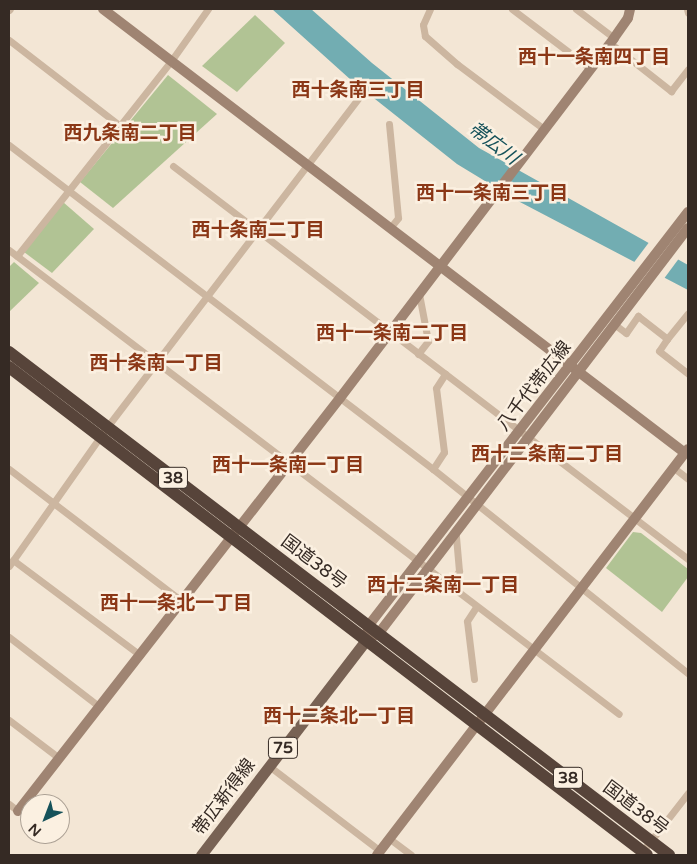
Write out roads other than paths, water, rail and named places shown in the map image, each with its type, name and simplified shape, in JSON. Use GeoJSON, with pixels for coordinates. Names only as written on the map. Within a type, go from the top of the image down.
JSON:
{"type":"FeatureCollection","features":[{"type":"Feature","properties":{"kind":"highway","name":"国道38号"},"geometry":{"type":"LineString","coordinates":[[9,352],[103,432]]}},
{"type":"Feature","properties":{"kind":"highway","name":"国道38号"},"geometry":{"type":"LineString","coordinates":[[9,367],[103,432],[236,533],[374,629],[644,854]]}},
{"type":"Feature","properties":{"kind":"highway","name":"国道38号"},"geometry":{"type":"LineString","coordinates":[[236,533],[365,641],[481,720],[669,855]]}},
{"type":"Feature","properties":{"kind":"main road","name":"帯広新得線"},"geometry":{"type":"LineString","coordinates":[[201,855],[365,641]]}},
{"type":"Feature","properties":{"kind":"street"},"geometry":{"type":"LineString","coordinates":[[103,9],[574,368],[687,451],[379,853],[269,766]]}},
{"type":"Feature","properties":{"kind":"street"},"geometry":{"type":"LineString","coordinates":[[17,256],[171,61],[208,9]]}},
{"type":"Feature","properties":{"kind":"street"},"geometry":{"type":"LineString","coordinates":[[430,9],[423,26],[425,36],[457,64],[544,129]]}},
{"type":"Feature","properties":{"kind":"street"},"geometry":{"type":"LineString","coordinates":[[512,9],[591,69]]}},
{"type":"Feature","properties":{"kind":"street"},"geometry":{"type":"LineString","coordinates":[[521,16],[527,9]]}},
{"type":"Feature","properties":{"kind":"street"},"geometry":{"type":"LineString","coordinates":[[576,9],[671,90],[688,68]]}},
{"type":"Feature","properties":{"kind":"street"},"geometry":{"type":"LineString","coordinates":[[9,804],[18,811],[236,533],[591,69],[628,18],[630,9]]}},
{"type":"Feature","properties":{"kind":"street"},"geometry":{"type":"LineString","coordinates":[[687,9],[688,13]]}},
{"type":"Feature","properties":{"kind":"street"},"geometry":{"type":"LineString","coordinates":[[9,40],[119,125]]}},
{"type":"Feature","properties":{"kind":"street"},"geometry":{"type":"LineString","coordinates":[[140,655],[11,563],[55,504],[103,432],[256,229],[358,99]]}},
{"type":"Feature","properties":{"kind":"street"},"geometry":{"type":"LineString","coordinates":[[389,124],[398,218],[390,228]]}},
{"type":"Feature","properties":{"kind":"street"},"geometry":{"type":"LineString","coordinates":[[9,144],[432,469],[688,673]]}},
{"type":"Feature","properties":{"kind":"street"},"geometry":{"type":"LineString","coordinates":[[174,166],[688,559]]}},
{"type":"Feature","properties":{"kind":"street","name":"八千代帯広線"},"geometry":{"type":"LineString","coordinates":[[365,641],[418,562],[472,501],[667,247],[688,212]]}},
{"type":"Feature","properties":{"kind":"street","name":"八千代帯広線"},"geometry":{"type":"LineString","coordinates":[[667,247],[688,228]]}},
{"type":"Feature","properties":{"kind":"street"},"geometry":{"type":"LineString","coordinates":[[9,250],[619,714]]}},
{"type":"Feature","properties":{"kind":"street","name":"八千代帯広線"},"geometry":{"type":"LineString","coordinates":[[574,368],[614,324],[645,276]]}},
{"type":"Feature","properties":{"kind":"street"},"geometry":{"type":"LineString","coordinates":[[418,354],[428,340],[419,294]]}},
{"type":"Feature","properties":{"kind":"street"},"geometry":{"type":"LineString","coordinates":[[688,314],[659,351],[688,374]]}},
{"type":"Feature","properties":{"kind":"street"},"geometry":{"type":"LineString","coordinates":[[614,324],[626,332],[638,316],[668,339]]}},
{"type":"Feature","properties":{"kind":"street"},"geometry":{"type":"LineString","coordinates":[[432,469],[444,452],[436,388],[446,374]]}},
{"type":"Feature","properties":{"kind":"street"},"geometry":{"type":"LineString","coordinates":[[674,468],[688,479]]}},
{"type":"Feature","properties":{"kind":"street"},"geometry":{"type":"LineString","coordinates":[[9,469],[182,602]]}},
{"type":"Feature","properties":{"kind":"street","name":"八千代帯広線"},"geometry":{"type":"LineString","coordinates":[[374,629],[427,569],[455,531],[472,501]]}},
{"type":"Feature","properties":{"kind":"street"},"geometry":{"type":"LineString","coordinates":[[449,586],[459,571],[455,531]]}},
{"type":"Feature","properties":{"kind":"street"},"geometry":{"type":"LineString","coordinates":[[474,679],[466,621],[476,607]]}},
{"type":"Feature","properties":{"kind":"street"},"geometry":{"type":"LineString","coordinates":[[9,637],[100,707]]}},
{"type":"Feature","properties":{"kind":"street"},"geometry":{"type":"LineString","coordinates":[[9,720],[59,758]]}},
{"type":"Feature","properties":{"kind":"street"},"geometry":{"type":"LineString","coordinates":[[644,854],[651,841],[688,793]]}},
{"type":"Feature","properties":{"kind":"street"},"geometry":{"type":"LineString","coordinates":[[390,839],[411,855]]}},
{"type":"Feature","properties":{"kind":"water"},"geometry":{"type":"Polygon","coordinates":[[[272,9],[311,9],[372,63],[479,148],[688,265],[688,290],[518,201],[457,164],[351,80],[272,9]]]}},
{"type":"Feature","properties":{"kind":"district","name":"西十一条南四丁目"},"geometry":{"type":"Point","coordinates":[594,58]}},
{"type":"Feature","properties":{"kind":"district","name":"西十条南三丁目"},"geometry":{"type":"Point","coordinates":[358,91]}},
{"type":"Feature","properties":{"kind":"district","name":"西九条南二丁目"},"geometry":{"type":"Point","coordinates":[130,134]}},
{"type":"Feature","properties":{"kind":"district","name":"西十一条南三丁目"},"geometry":{"type":"Point","coordinates":[492,194]}},
{"type":"Feature","properties":{"kind":"district","name":"西十条南二丁目"},"geometry":{"type":"Point","coordinates":[258,231]}},
{"type":"Feature","properties":{"kind":"district","name":"西十一条南二丁目"},"geometry":{"type":"Point","coordinates":[392,334]}},
{"type":"Feature","properties":{"kind":"district","name":"西十条南一丁目"},"geometry":{"type":"Point","coordinates":[156,364]}},
{"type":"Feature","properties":{"kind":"district","name":"西十二条南二丁目"},"geometry":{"type":"Point","coordinates":[547,455]}},
{"type":"Feature","properties":{"kind":"district","name":"西十一条南一丁目"},"geometry":{"type":"Point","coordinates":[288,466]}},
{"type":"Feature","properties":{"kind":"district","name":"西十二条南一丁目"},"geometry":{"type":"Point","coordinates":[443,586]}},
{"type":"Feature","properties":{"kind":"district","name":"西十一条北一丁目"},"geometry":{"type":"Point","coordinates":[176,604]}},
{"type":"Feature","properties":{"kind":"district","name":"西十二条北一丁目"},"geometry":{"type":"Point","coordinates":[339,717]}},
{"type":"Feature","properties":{"kind":"water label","name":"帯広川"},"geometry":{"type":"Point","coordinates":[493,144]}}]}
